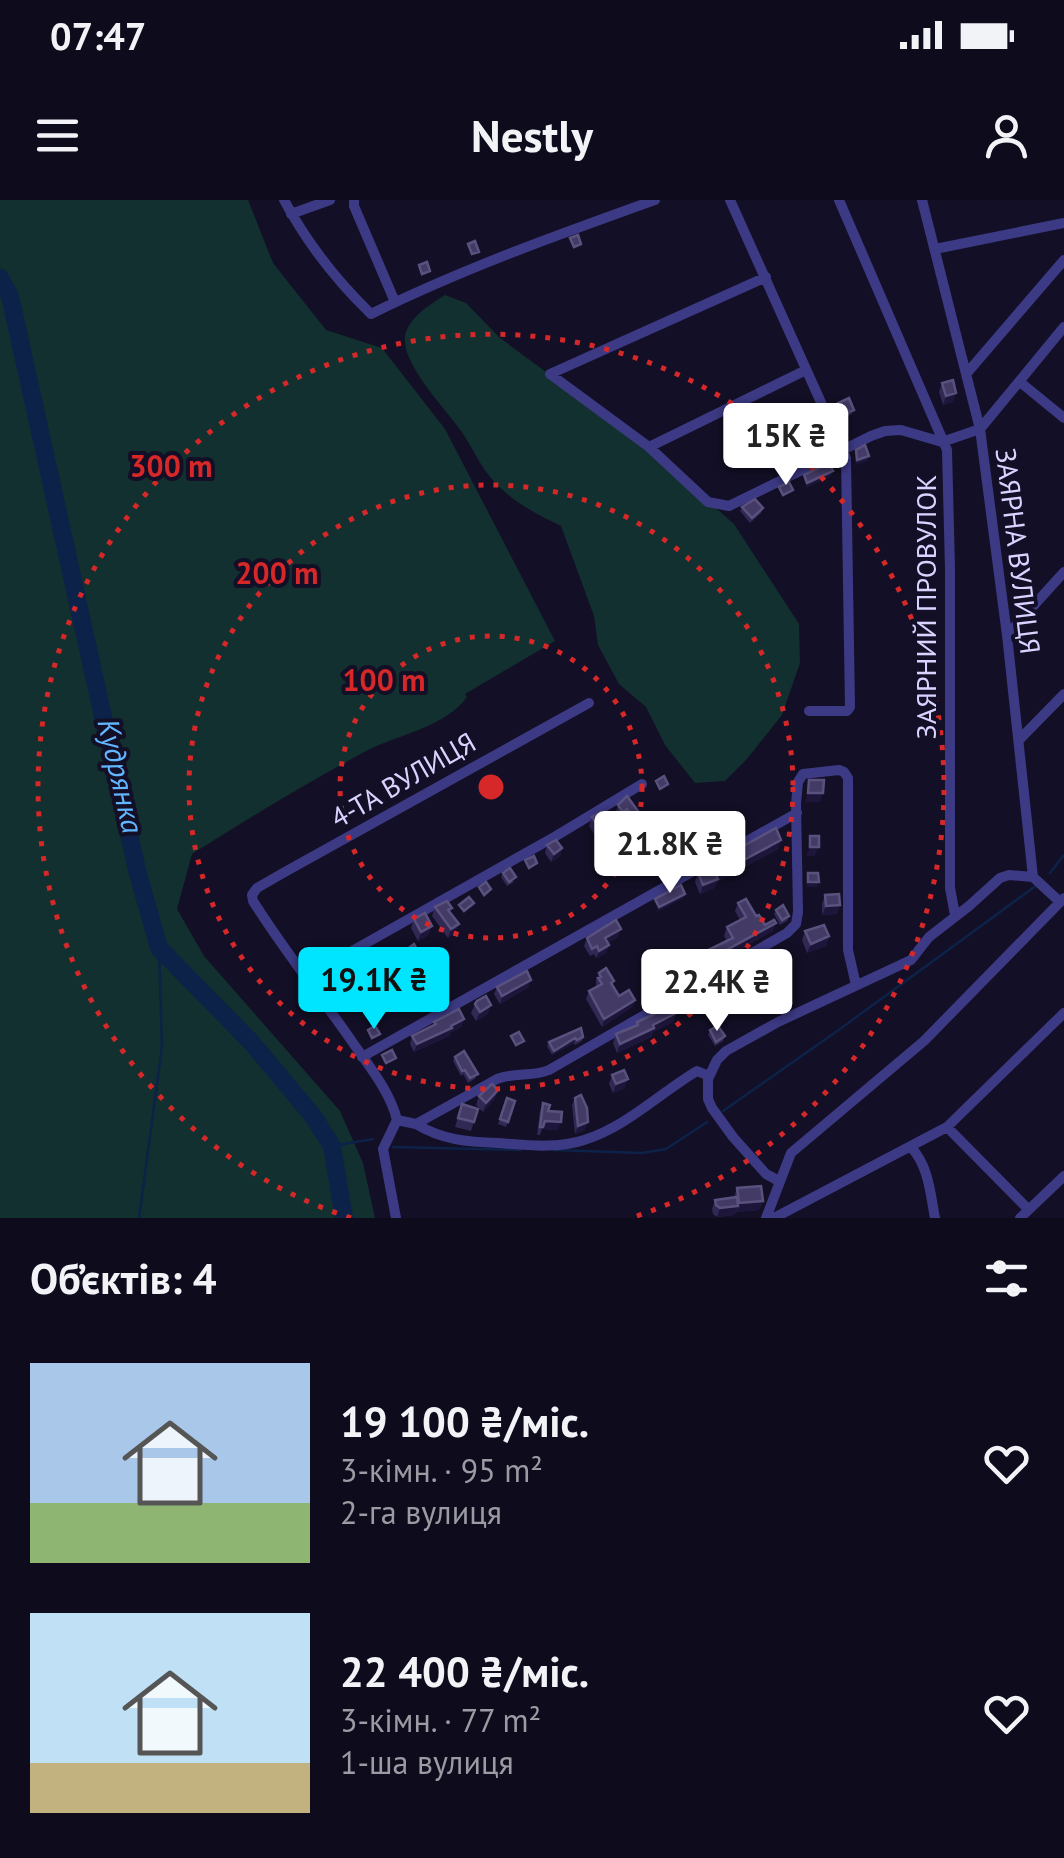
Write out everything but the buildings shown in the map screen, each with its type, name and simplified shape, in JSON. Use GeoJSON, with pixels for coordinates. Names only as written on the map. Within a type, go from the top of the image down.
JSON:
{"type":"FeatureCollection","features":[{"type":"Feature","properties":{"kind":"street"},"geometry":{"type":"LineString","coordinates":[[284,200],[312,247],[371,314],[576,228],[656,200]]}},
{"type":"Feature","properties":{"kind":"street"},"geometry":{"type":"LineString","coordinates":[[292,214],[330,200]]}},
{"type":"Feature","properties":{"kind":"street"},"geometry":{"type":"LineString","coordinates":[[354,200],[394,302]]}},
{"type":"Feature","properties":{"kind":"street"},"geometry":{"type":"LineString","coordinates":[[730,200],[846,458],[850,707],[809,712]]}},
{"type":"Feature","properties":{"kind":"street","name":"ЗАЯРНИЙ ПРОВУЛОК"},"geometry":{"type":"LineString","coordinates":[[840,200],[947,450],[950,888],[956,915]]}},
{"type":"Feature","properties":{"kind":"street","name":"ЗАЯРНА ВУЛИЦЯ"},"geometry":{"type":"LineString","coordinates":[[922,200],[980,429],[1033,877]]}},
{"type":"Feature","properties":{"kind":"street"},"geometry":{"type":"LineString","coordinates":[[935,249],[1064,223]]}},
{"type":"Feature","properties":{"kind":"street"},"geometry":{"type":"LineString","coordinates":[[966,373],[1064,260]]}},
{"type":"Feature","properties":{"kind":"street"},"geometry":{"type":"LineString","coordinates":[[766,277],[550,374],[650,447],[708,502],[729,506],[885,431],[901,430],[942,442],[980,429],[1064,327]]}},
{"type":"Feature","properties":{"kind":"street"},"geometry":{"type":"LineString","coordinates":[[650,447],[806,370]]}},
{"type":"Feature","properties":{"kind":"street"},"geometry":{"type":"LineString","coordinates":[[1020,382],[1064,418]]}},
{"type":"Feature","properties":{"kind":"street"},"geometry":{"type":"LineString","coordinates":[[1007,635],[1064,572]]}},
{"type":"Feature","properties":{"kind":"street"},"geometry":{"type":"LineString","coordinates":[[1019,740],[1064,694]]}},
{"type":"Feature","properties":{"kind":"street","name":"4-ТА ВУЛИЦЯ"},"geometry":{"type":"LineString","coordinates":[[306,977],[256,905],[252,893],[588,703]]}},
{"type":"Feature","properties":{"kind":"street"},"geometry":{"type":"LineString","coordinates":[[416,1124],[497,1078],[550,1070],[788,934],[796,924],[798,912],[796,813],[797,788],[803,774],[835,770],[846,774],[848,950],[856,986]]}},
{"type":"Feature","properties":{"kind":"street"},"geometry":{"type":"LineString","coordinates":[[396,1218],[383,1150],[398,1120],[392,1101],[306,977],[642,784]]}},
{"type":"Feature","properties":{"kind":"street"},"geometry":{"type":"LineString","coordinates":[[362,1057],[796,813]]}},
{"type":"Feature","properties":{"kind":"street"},"geometry":{"type":"LineString","coordinates":[[766,1218],[790,1153],[924,1041],[1062,900],[1033,877],[1000,878],[929,936],[912,960],[726,1051],[709,1076],[712,1108],[766,1174],[779,1182]]}},
{"type":"Feature","properties":{"kind":"street"},"geometry":{"type":"LineString","coordinates":[[774,1218],[947,1126],[1064,1013]]}},
{"type":"Feature","properties":{"kind":"street"},"geometry":{"type":"LineString","coordinates":[[398,1120],[466,1142],[581,1142],[619,1124],[697,1071],[709,1076]]}},
{"type":"Feature","properties":{"kind":"street"},"geometry":{"type":"LineString","coordinates":[[947,1126],[1024,1214],[1064,1176]]}},
{"type":"Feature","properties":{"kind":"street"},"geometry":{"type":"LineString","coordinates":[[911,1147],[921,1159],[928,1180],[934,1218]]}},
{"type":"Feature","properties":{"kind":"green space"},"geometry":{"type":"Polygon","coordinates":[[[0,200],[248,200],[273,263],[326,330],[382,348],[445,429],[555,641],[465,694],[467,697],[447,716],[366,751],[192,854],[177,909],[204,956],[340,1111],[363,1163],[375,1218],[0,1218],[0,200]]]}},
{"type":"Feature","properties":{"kind":"green space"},"geometry":{"type":"Polygon","coordinates":[[[445,295],[466,303],[500,338],[640,441],[734,524],[799,624],[800,663],[782,715],[725,781],[695,783],[665,745],[646,707],[619,684],[598,645],[594,616],[561,526],[523,506],[498,486],[415,370],[408,356],[406,332],[417,315],[445,295]]]}},
{"type":"Feature","properties":{"kind":"waterway","name":"Кудрянка"},"geometry":{"type":"LineString","coordinates":[[0,278],[10,296],[137,870],[159,948],[252,1043],[313,1116],[332,1146],[344,1218]]}},
{"type":"Feature","properties":{"kind":"waterway"},"geometry":{"type":"LineString","coordinates":[[1050,873],[1064,855]]}},
{"type":"Feature","properties":{"kind":"waterway"},"geometry":{"type":"LineString","coordinates":[[723,1111],[1037,885]]}},
{"type":"Feature","properties":{"kind":"waterway"},"geometry":{"type":"LineString","coordinates":[[139,1218],[162,1047],[159,948]]}},
{"type":"Feature","properties":{"kind":"waterway"},"geometry":{"type":"LineString","coordinates":[[554,1150],[642,1153],[666,1149],[707,1122]]}},
{"type":"Feature","properties":{"kind":"waterway"},"geometry":{"type":"LineString","coordinates":[[332,1146],[373,1139]]}},
{"type":"Feature","properties":{"kind":"waterway"},"geometry":{"type":"LineString","coordinates":[[393,1147],[521,1150]]}}]}
